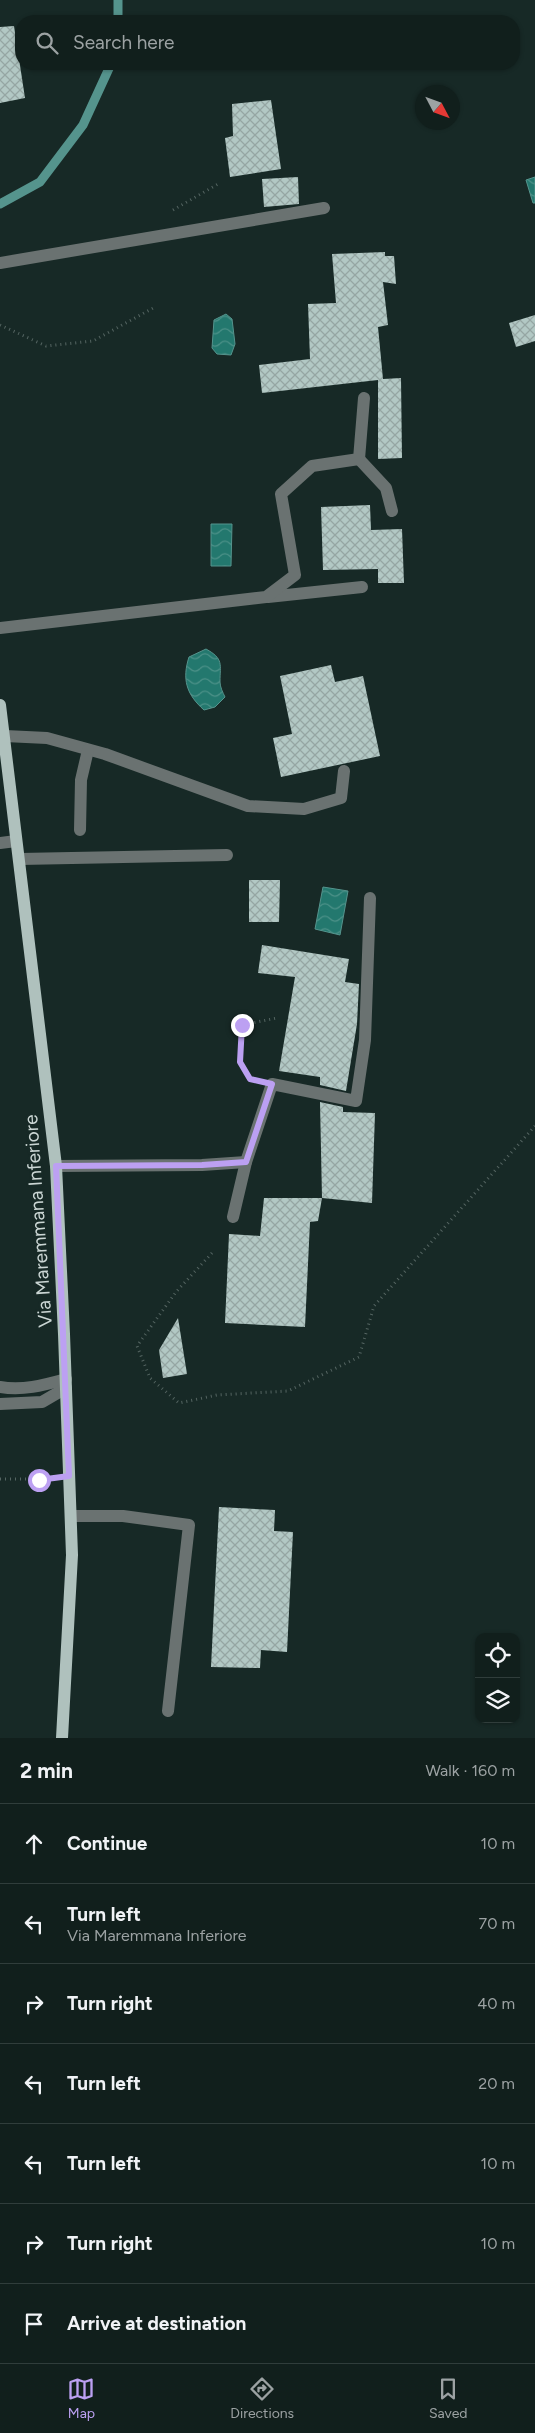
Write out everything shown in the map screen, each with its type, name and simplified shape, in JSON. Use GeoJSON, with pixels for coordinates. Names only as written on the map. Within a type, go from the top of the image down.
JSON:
{"type":"FeatureCollection","features":[{"type":"Feature","properties":{"kind":"main road","name":"Via Maremmana Inferiore"},"geometry":{"type":"LineString","coordinates":[[0,705],[56,1166],[72,1555],[62,1738]]}},
{"type":"Feature","properties":{"kind":"lane"},"geometry":{"type":"LineString","coordinates":[[0,263],[324,208]]}},
{"type":"Feature","properties":{"kind":"lane"},"geometry":{"type":"LineString","coordinates":[[364,398],[359,459],[386,488],[392,511]]}},
{"type":"Feature","properties":{"kind":"lane"},"geometry":{"type":"LineString","coordinates":[[266,597],[295,575],[281,494],[312,466],[359,459]]}},
{"type":"Feature","properties":{"kind":"lane"},"geometry":{"type":"LineString","coordinates":[[0,628],[362,587]]}},
{"type":"Feature","properties":{"kind":"lane"},"geometry":{"type":"LineString","coordinates":[[5,736],[47,738],[88,750],[248,806],[304,809],[341,798],[344,771]]}},
{"type":"Feature","properties":{"kind":"lane"},"geometry":{"type":"LineString","coordinates":[[80,830],[81,780],[88,750]]}},
{"type":"Feature","properties":{"kind":"lane"},"geometry":{"type":"LineString","coordinates":[[0,843],[16,841]]}},
{"type":"Feature","properties":{"kind":"lane"},"geometry":{"type":"LineString","coordinates":[[20,860],[227,855]]}},
{"type":"Feature","properties":{"kind":"lane"},"geometry":{"type":"LineString","coordinates":[[233,1217],[246,1162],[272,1084],[356,1101],[365,1040],[370,898]]}},
{"type":"Feature","properties":{"kind":"lane"},"geometry":{"type":"LineString","coordinates":[[56,1166],[202,1165],[246,1162]]}},
{"type":"Feature","properties":{"kind":"lane"},"geometry":{"type":"LineString","coordinates":[[0,1387],[12,1389],[66,1383]]}},
{"type":"Feature","properties":{"kind":"lane"},"geometry":{"type":"LineString","coordinates":[[0,1404],[42,1402],[66,1383]]}},
{"type":"Feature","properties":{"kind":"lane"},"geometry":{"type":"LineString","coordinates":[[71,1516],[123,1516],[189,1525],[168,1711]]}},
{"type":"Feature","properties":{"kind":"path"},"geometry":{"type":"LineString","coordinates":[[0,325],[46,346],[93,341],[155,307]]}},
{"type":"Feature","properties":{"kind":"path"},"geometry":{"type":"LineString","coordinates":[[272,1084],[250,1079],[240,1062],[242,1025],[277,1018]]}},
{"type":"Feature","properties":{"kind":"path"},"geometry":{"type":"LineString","coordinates":[[212,1253],[176,1292],[137,1346],[150,1378],[179,1403],[217,1395],[288,1391],[359,1357],[374,1306],[535,1126]]}},
{"type":"Feature","properties":{"kind":"path"},"geometry":{"type":"LineString","coordinates":[[0,1479],[39,1480],[69,1476]]}},
{"type":"Feature","properties":{"kind":"water"},"geometry":{"type":"Polygon","coordinates":[[[535,177],[535,203],[533,203],[526,180],[535,177]]]}},
{"type":"Feature","properties":{"kind":"water"},"geometry":{"type":"Polygon","coordinates":[[[226,314],[232,319],[235,344],[231,355],[217,354],[212,348],[214,320],[226,314]]]}},
{"type":"Feature","properties":{"kind":"water"},"geometry":{"type":"Polygon","coordinates":[[[211,524],[232,524],[231,566],[211,566],[211,524]]]}},
{"type":"Feature","properties":{"kind":"water"},"geometry":{"type":"Polygon","coordinates":[[[206,649],[216,656],[220,663],[220,684],[225,697],[215,707],[204,710],[189,692],[186,672],[189,657],[206,649]]]}},
{"type":"Feature","properties":{"kind":"water"},"geometry":{"type":"Polygon","coordinates":[[[323,887],[348,891],[340,935],[315,929],[323,887]]]}},
{"type":"Feature","properties":{"kind":"building"},"geometry":{"type":"Polygon","coordinates":[[[14,26],[15,70],[21,70],[25,98],[0,103],[0,27],[14,26]]]}},
{"type":"Feature","properties":{"kind":"building"},"geometry":{"type":"Polygon","coordinates":[[[271,100],[281,169],[230,177],[225,138],[233,136],[232,104],[271,100]]]}},
{"type":"Feature","properties":{"kind":"building"},"geometry":{"type":"Polygon","coordinates":[[[298,177],[299,204],[264,207],[262,179],[298,177]]]}},
{"type":"Feature","properties":{"kind":"building"},"geometry":{"type":"Polygon","coordinates":[[[385,252],[385,256],[394,256],[396,284],[383,282],[388,325],[378,327],[383,379],[401,378],[402,458],[378,459],[378,380],[262,393],[259,365],[310,359],[308,304],[336,303],[332,254],[385,252]]]}},
{"type":"Feature","properties":{"kind":"building"},"geometry":{"type":"Polygon","coordinates":[[[535,315],[535,341],[516,347],[509,323],[535,315]]]}},
{"type":"Feature","properties":{"kind":"building"},"geometry":{"type":"Polygon","coordinates":[[[370,505],[371,530],[402,529],[404,583],[378,583],[378,569],[323,570],[321,507],[370,505]]]}},
{"type":"Feature","properties":{"kind":"building"},"geometry":{"type":"Polygon","coordinates":[[[331,665],[335,682],[363,676],[380,756],[281,777],[273,738],[292,734],[280,676],[331,665]]]}},
{"type":"Feature","properties":{"kind":"building"},"geometry":{"type":"Polygon","coordinates":[[[249,880],[280,880],[279,922],[249,922],[249,880]]]}},
{"type":"Feature","properties":{"kind":"building"},"geometry":{"type":"Polygon","coordinates":[[[262,945],[349,959],[345,982],[359,984],[357,1024],[346,1091],[320,1085],[320,1077],[279,1071],[295,977],[258,973],[262,945]]]}},
{"type":"Feature","properties":{"kind":"building"},"geometry":{"type":"Polygon","coordinates":[[[320,1102],[343,1107],[343,1112],[375,1113],[372,1203],[322,1198],[320,1102]]]}},
{"type":"Feature","properties":{"kind":"building"},"geometry":{"type":"Polygon","coordinates":[[[264,1198],[322,1198],[318,1221],[310,1222],[305,1327],[225,1323],[229,1234],[260,1236],[264,1198]]]}},
{"type":"Feature","properties":{"kind":"building"},"geometry":{"type":"Polygon","coordinates":[[[178,1318],[187,1374],[163,1378],[159,1350],[178,1318]]]}},
{"type":"Feature","properties":{"kind":"building"},"geometry":{"type":"Polygon","coordinates":[[[219,1507],[275,1510],[274,1531],[293,1532],[287,1652],[261,1650],[260,1668],[211,1667],[219,1507]]]}},
{"type":"Feature","properties":{"kind":"waterway"},"geometry":{"type":"LineString","coordinates":[[118,0],[118,15]]}},
{"type":"Feature","properties":{"kind":"waterway"},"geometry":{"type":"LineString","coordinates":[[0,204],[40,182],[83,125],[108,70]]}},
{"type":"Feature","properties":{"kind":"route"},"geometry":{"type":"LineString","coordinates":[[39,1480],[69,1476],[56,1166],[202,1165],[246,1162],[272,1084],[250,1079],[240,1062],[242,1025]]}}]}
